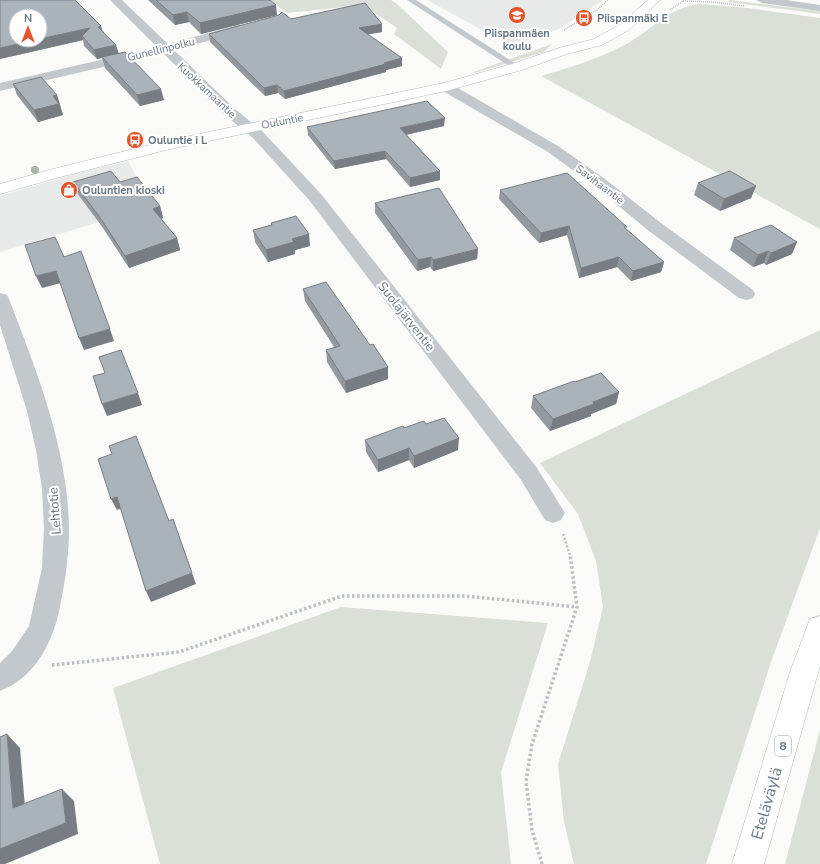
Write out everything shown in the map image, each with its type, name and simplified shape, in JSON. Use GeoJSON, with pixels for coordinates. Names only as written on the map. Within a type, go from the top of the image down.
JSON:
{"type":"FeatureCollection","features":[{"type":"Feature","properties":{"kind":"main road","name":"Ouluntie"},"geometry":{"type":"LineString","coordinates":[[0,189],[109,158],[249,127],[446,87],[517,67],[563,51],[598,42],[625,27],[654,0]]}},
{"type":"Feature","properties":{"kind":"main road","name":"Ouluntie"},"geometry":{"type":"LineString","coordinates":[[563,51],[595,30]]}},
{"type":"Feature","properties":{"kind":"main road","name":"Eteläväylä"},"geometry":{"type":"LineString","coordinates":[[748,864],[804,672],[820,628]]}},
{"type":"Feature","properties":{"kind":"street","name":"Kuokkamaantie"},"geometry":{"type":"LineString","coordinates":[[116,0],[164,49],[230,112],[249,127]]}},
{"type":"Feature","properties":{"kind":"street"},"geometry":{"type":"LineString","coordinates":[[762,0],[807,3],[820,8]]}},
{"type":"Feature","properties":{"kind":"street","name":"Gunellinpolku"},"geometry":{"type":"LineString","coordinates":[[0,87],[164,49],[253,25]]}},
{"type":"Feature","properties":{"kind":"street","name":"Savihaantie"},"geometry":{"type":"LineString","coordinates":[[446,87],[553,149],[599,182],[655,228],[746,294]]}},
{"type":"Feature","properties":{"kind":"street","name":"Suolajärventie"},"geometry":{"type":"LineString","coordinates":[[249,127],[314,197],[529,474],[553,513]]}},
{"type":"Feature","properties":{"kind":"street","name":"Lehtotie"},"geometry":{"type":"LineString","coordinates":[[0,299],[6,335],[22,358],[42,425],[55,497],[56,553],[52,588],[40,632],[7,673]]}},
{"type":"Feature","properties":{"kind":"lane"},"geometry":{"type":"LineString","coordinates":[[410,0],[517,67]]}},
{"type":"Feature","properties":{"kind":"path"},"geometry":{"type":"LineString","coordinates":[[542,864],[532,830],[526,781],[532,744],[577,607],[570,554],[563,533],[553,513]]}},
{"type":"Feature","properties":{"kind":"path"},"geometry":{"type":"LineString","coordinates":[[7,673],[179,652],[342,596],[465,596],[577,607]]}},
{"type":"Feature","properties":{"kind":"shaded area"},"geometry":{"type":"Polygon","coordinates":[[[269,0],[391,0],[448,52],[441,69],[394,34],[397,28],[363,5],[287,13],[269,0]]]}},
{"type":"Feature","properties":{"kind":"shaded area","name":"Piispanmäen koulu"},"geometry":{"type":"Polygon","coordinates":[[[427,0],[603,0],[559,29],[511,46],[427,0]]]}},
{"type":"Feature","properties":{"kind":"shaded area"},"geometry":{"type":"Polygon","coordinates":[[[729,0],[820,11],[820,14],[728,2],[729,0]]]}},
{"type":"Feature","properties":{"kind":"shaded area"},"geometry":{"type":"Polygon","coordinates":[[[699,4],[748,8],[820,18],[820,229],[541,76],[575,66],[619,48],[680,9],[699,4]]]}},
{"type":"Feature","properties":{"kind":"shaded area"},"geometry":{"type":"Polygon","coordinates":[[[552,44],[544,52],[475,73],[474,72],[552,44]]]}},
{"type":"Feature","properties":{"kind":"shaded area"},"geometry":{"type":"Polygon","coordinates":[[[128,161],[152,206],[0,252],[0,196],[71,175],[128,161]]]}},
{"type":"Feature","properties":{"kind":"shaded area"},"geometry":{"type":"Polygon","coordinates":[[[820,330],[820,528],[771,662],[706,864],[574,864],[564,822],[558,764],[590,662],[603,607],[596,561],[578,514],[540,463],[820,330]]]}},
{"type":"Feature","properties":{"kind":"shaded area"},"geometry":{"type":"Polygon","coordinates":[[[341,607],[548,623],[501,772],[511,864],[160,864],[113,688],[341,607]]]}},
{"type":"Feature","properties":{"kind":"shaded area"},"geometry":{"type":"Polygon","coordinates":[[[820,730],[820,864],[785,864],[820,730]]]}},
{"type":"Feature","properties":{"kind":"building"},"geometry":{"type":"Polygon","coordinates":[[[0,0],[75,0],[101,26],[98,27],[116,45],[94,50],[82,36],[90,28],[48,37],[48,8],[8,8],[8,46],[0,48],[0,0]]]}},
{"type":"Feature","properties":{"kind":"building"},"geometry":{"type":"Polygon","coordinates":[[[156,0],[270,0],[276,5],[200,23],[187,12],[173,15],[156,0]]]}},
{"type":"Feature","properties":{"kind":"building"},"geometry":{"type":"Polygon","coordinates":[[[365,3],[382,24],[359,28],[402,58],[384,63],[386,64],[284,91],[277,85],[264,88],[209,34],[279,15],[282,12],[291,19],[365,3]]]}},
{"type":"Feature","properties":{"kind":"building"},"geometry":{"type":"Polygon","coordinates":[[[125,52],[161,89],[137,95],[102,57],[125,52]]]}},
{"type":"Feature","properties":{"kind":"building"},"geometry":{"type":"Polygon","coordinates":[[[41,77],[57,95],[53,96],[59,104],[34,110],[13,84],[41,77]]]}},
{"type":"Feature","properties":{"kind":"building"},"geometry":{"type":"Polygon","coordinates":[[[427,101],[445,118],[400,128],[440,171],[410,178],[385,151],[334,161],[307,127],[427,101]]]}},
{"type":"Feature","properties":{"kind":"building"},"geometry":{"type":"Polygon","coordinates":[[[111,171],[120,182],[137,177],[160,206],[153,209],[177,238],[125,256],[99,216],[73,182],[111,171]]]}},
{"type":"Feature","properties":{"kind":"building"},"geometry":{"type":"Polygon","coordinates":[[[730,171],[756,186],[724,199],[698,183],[730,171]]]}},
{"type":"Feature","properties":{"kind":"building"},"geometry":{"type":"Polygon","coordinates":[[[567,173],[627,227],[624,227],[664,262],[633,271],[619,257],[581,268],[569,226],[541,233],[500,190],[567,173]]]}},
{"type":"Feature","properties":{"kind":"building"},"geometry":{"type":"Polygon","coordinates":[[[439,188],[478,249],[433,260],[431,257],[418,260],[375,203],[439,188]]]}},
{"type":"Feature","properties":{"kind":"building"},"geometry":{"type":"Polygon","coordinates":[[[296,216],[309,234],[292,239],[294,242],[266,250],[253,230],[296,216]]]}},
{"type":"Feature","properties":{"kind":"building"},"geometry":{"type":"Polygon","coordinates":[[[771,225],[797,242],[771,253],[768,251],[758,255],[734,238],[771,225]]]}},
{"type":"Feature","properties":{"kind":"building"},"geometry":{"type":"Polygon","coordinates":[[[55,237],[64,257],[81,251],[110,329],[79,338],[56,271],[36,276],[25,245],[55,237]]]}},
{"type":"Feature","properties":{"kind":"building"},"geometry":{"type":"Polygon","coordinates":[[[326,282],[370,345],[373,344],[388,367],[345,381],[326,350],[340,346],[303,289],[326,282]]]}},
{"type":"Feature","properties":{"kind":"building"},"geometry":{"type":"Polygon","coordinates":[[[121,350],[138,393],[102,404],[93,376],[105,373],[99,357],[121,350]]]}},
{"type":"Feature","properties":{"kind":"building"},"geometry":{"type":"Polygon","coordinates":[[[601,373],[619,392],[593,402],[594,404],[553,419],[533,396],[574,381],[575,382],[601,373]]]}},
{"type":"Feature","properties":{"kind":"building"},"geometry":{"type":"Polygon","coordinates":[[[444,418],[459,438],[414,456],[409,448],[378,460],[365,440],[403,426],[404,428],[424,421],[426,424],[444,418]]]}},
{"type":"Feature","properties":{"kind":"building"},"geometry":{"type":"Polygon","coordinates":[[[136,436],[169,521],[173,519],[192,573],[146,591],[117,497],[111,499],[98,459],[112,454],[109,446],[136,436]]]}},
{"type":"Feature","properties":{"kind":"building"},"geometry":{"type":"Polygon","coordinates":[[[7,734],[13,808],[62,789],[66,823],[0,849],[0,737],[7,734]]]}},
{"type":"Feature","properties":{"kind":"place","name":"Piispanmäen koulu"},"geometry":{"type":"Point","coordinates":[517,15]}},
{"type":"Feature","properties":{"kind":"place","name":"Piispanmäki E"},"geometry":{"type":"Point","coordinates":[584,18]}},
{"type":"Feature","properties":{"kind":"place","name":"Ouluntie i L"},"geometry":{"type":"Point","coordinates":[135,140]}},
{"type":"Feature","properties":{"kind":"place","name":"Ouluntien kioski"},"geometry":{"type":"Point","coordinates":[69,190]}}]}
